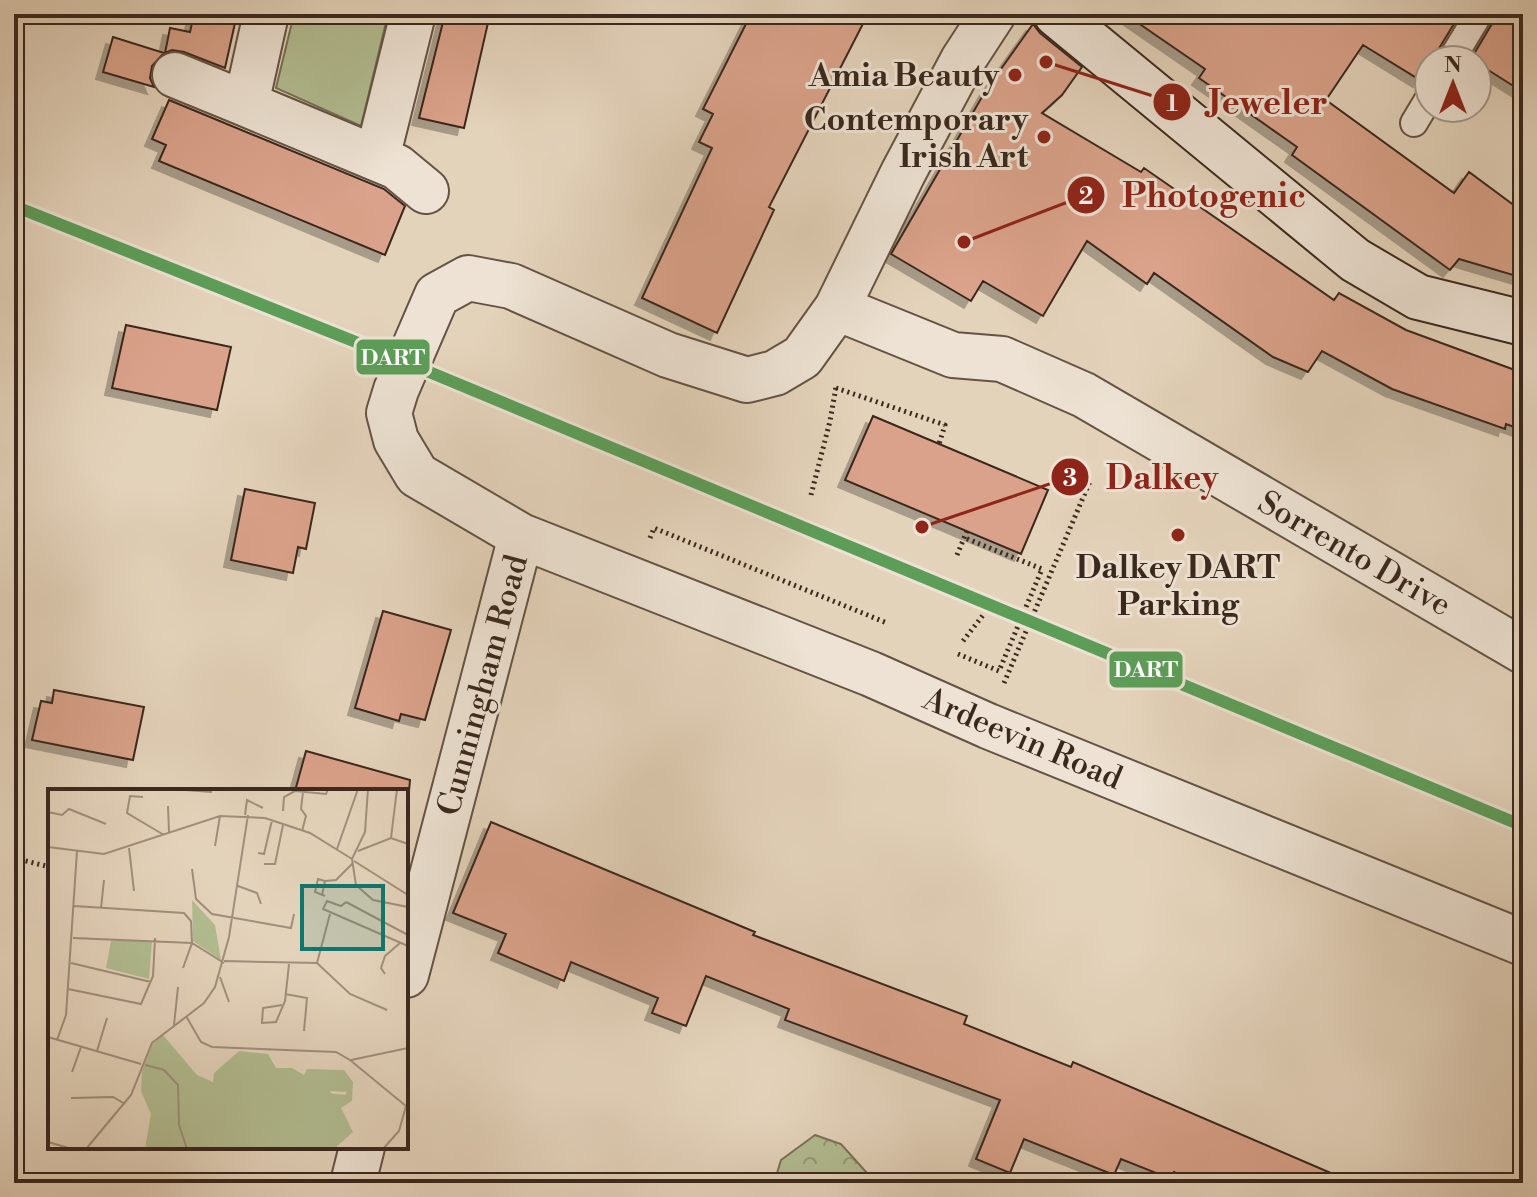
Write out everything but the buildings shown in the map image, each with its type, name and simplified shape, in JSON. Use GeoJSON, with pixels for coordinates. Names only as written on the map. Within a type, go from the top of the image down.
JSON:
{"type":"FeatureCollection","features":[{"type":"Feature","properties":{"kind":"street"},"geometry":{"type":"LineString","coordinates":[[246,104],[266,14]]}},
{"type":"Feature","properties":{"kind":"street"},"geometry":{"type":"LineString","coordinates":[[377,158],[413,14]]}},
{"type":"Feature","properties":{"kind":"street","name":"Cunningham Road"},"geometry":{"type":"LineString","coordinates":[[408,967],[521,536],[417,475],[396,440],[389,413],[437,295],[468,278],[511,286],[668,355],[747,380],[775,373],[802,357],[837,308],[903,173],[963,60],[993,14]]}},
{"type":"Feature","properties":{"kind":"street"},"geometry":{"type":"LineString","coordinates":[[1056,14],[1355,260],[1418,297],[1523,323]]}},
{"type":"Feature","properties":{"kind":"street"},"geometry":{"type":"LineString","coordinates":[[175,75],[397,167],[426,191]]}},
{"type":"Feature","properties":{"kind":"street","name":"Sorrento Drive"},"geometry":{"type":"LineString","coordinates":[[837,308],[953,355],[1002,359],[1084,395],[1523,651]]}},
{"type":"Feature","properties":{"kind":"street","name":"Ardeevin Road"},"geometry":{"type":"LineString","coordinates":[[521,536],[871,674],[988,726],[1523,943]]}},
{"type":"Feature","properties":{"kind":"street"},"geometry":{"type":"LineString","coordinates":[[353,1183],[362,1149]]}},
{"type":"Feature","properties":{"kind":"lane"},"geometry":{"type":"LineString","coordinates":[[1461,44],[1479,14]]}},
{"type":"Feature","properties":{"kind":"path"},"geometry":{"type":"LineString","coordinates":[[836,388],[945,425],[939,444]]}},
{"type":"Feature","properties":{"kind":"path"},"geometry":{"type":"LineString","coordinates":[[811,495],[830,421]]}},
{"type":"Feature","properties":{"kind":"path"},"geometry":{"type":"LineString","coordinates":[[1003,685],[1091,479]]}},
{"type":"Feature","properties":{"kind":"path"},"geometry":{"type":"LineString","coordinates":[[957,555],[966,534],[1042,569],[999,671],[958,654]]}},
{"type":"Feature","properties":{"kind":"path"},"geometry":{"type":"LineString","coordinates":[[963,641],[984,614]]}},
{"type":"Feature","properties":{"kind":"path"},"geometry":{"type":"LineString","coordinates":[[14,858],[48,866]]}},
{"type":"Feature","properties":{"kind":"green space"},"geometry":{"type":"Polygon","coordinates":[[[294,14],[388,14],[361,126],[276,88],[294,14]]]}},
{"type":"Feature","properties":{"kind":"green space"},"geometry":{"type":"Polygon","coordinates":[[[815,1135],[841,1144],[876,1183],[774,1183],[781,1160],[815,1135]]]}},
{"type":"Feature","properties":{"kind":"rail line","name":"DART"},"geometry":{"type":"LineString","coordinates":[[14,206],[381,352],[1523,826]]}},
{"type":"Feature","properties":{"kind":"place","name":"Jeweler"},"geometry":{"type":"Point","coordinates":[1046,62]}},
{"type":"Feature","properties":{"kind":"place","name":"Amia Beauty"},"geometry":{"type":"Point","coordinates":[1015,75]}},
{"type":"Feature","properties":{"kind":"place","name":"Contemporary Irish Art"},"geometry":{"type":"Point","coordinates":[1044,137]}},
{"type":"Feature","properties":{"kind":"place","name":"Photogenic"},"geometry":{"type":"Point","coordinates":[964,242]}},
{"type":"Feature","properties":{"kind":"place","name":"Dalkey"},"geometry":{"type":"Point","coordinates":[922,527]}},
{"type":"Feature","properties":{"kind":"place","name":"Dalkey DART Parking"},"geometry":{"type":"Point","coordinates":[1178,535]}}]}
